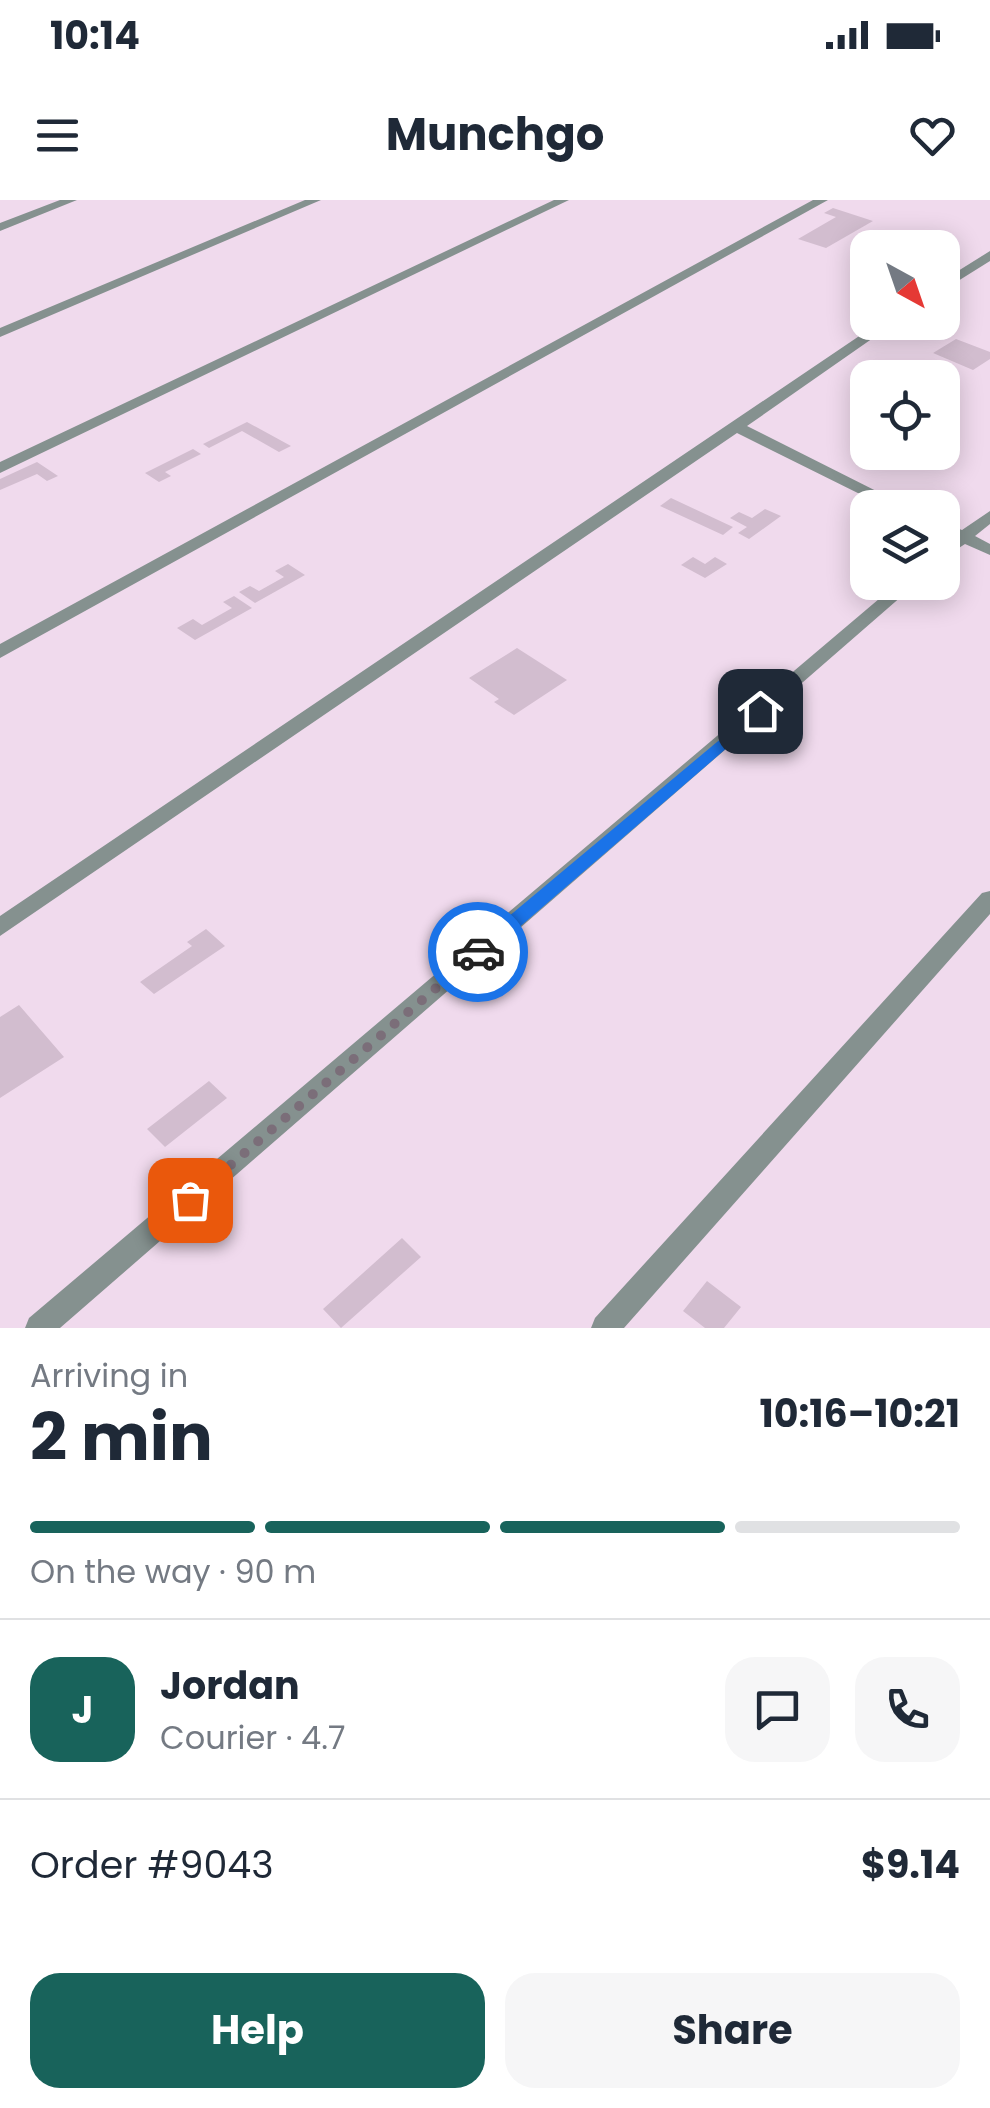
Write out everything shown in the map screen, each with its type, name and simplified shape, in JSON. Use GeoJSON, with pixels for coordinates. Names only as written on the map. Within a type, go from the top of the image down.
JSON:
{"type":"FeatureCollection","features":[{"type":"Feature","properties":{"kind":"street"},"geometry":{"type":"LineString","coordinates":[[0,227],[72,200]]}},
{"type":"Feature","properties":{"kind":"street"},"geometry":{"type":"LineString","coordinates":[[0,332],[315,200]]}},
{"type":"Feature","properties":{"kind":"street"},"geometry":{"type":"LineString","coordinates":[[0,468],[564,200]]}},
{"type":"Feature","properties":{"kind":"street"},"geometry":{"type":"LineString","coordinates":[[0,652],[822,200]]}},
{"type":"Feature","properties":{"kind":"street"},"geometry":{"type":"LineString","coordinates":[[960,275],[990,255]]}},
{"type":"Feature","properties":{"kind":"street"},"geometry":{"type":"LineString","coordinates":[[0,927],[863,340]]}},
{"type":"Feature","properties":{"kind":"street"},"geometry":{"type":"LineString","coordinates":[[735,426],[865,490]]}},
{"type":"Feature","properties":{"kind":"street"},"geometry":{"type":"LineString","coordinates":[[960,539],[990,516]]}},
{"type":"Feature","properties":{"kind":"street"},"geometry":{"type":"LineString","coordinates":[[960,536],[990,550]]}},
{"type":"Feature","properties":{"kind":"street"},"geometry":{"type":"LineString","coordinates":[[39,1328],[889,600]]}},
{"type":"Feature","properties":{"kind":"street"},"geometry":{"type":"LineString","coordinates":[[605,1328],[990,899]]}},
{"type":"Feature","properties":{"kind":"building"},"geometry":{"type":"Polygon","coordinates":[[[833,208],[873,221],[850,230],[850,234],[826,248],[798,239],[836,217],[824,213],[833,208]]]}},
{"type":"Feature","properties":{"kind":"building"},"geometry":{"type":"Polygon","coordinates":[[[959,340],[990,352],[990,359],[973,370],[960,364],[960,360],[933,353],[959,340]]]}},
{"type":"Feature","properties":{"kind":"building"},"geometry":{"type":"Polygon","coordinates":[[[247,422],[291,446],[279,452],[242,431],[209,448],[203,444],[247,422]]]}},
{"type":"Feature","properties":{"kind":"building"},"geometry":{"type":"Polygon","coordinates":[[[193,449],[201,454],[165,472],[171,476],[159,482],[145,473],[193,449]]]}},
{"type":"Feature","properties":{"kind":"building"},"geometry":{"type":"Polygon","coordinates":[[[37,462],[58,476],[47,481],[37,474],[0,490],[0,479],[37,462]]]}},
{"type":"Feature","properties":{"kind":"building"},"geometry":{"type":"Polygon","coordinates":[[[671,498],[733,527],[723,535],[660,506],[671,498]]]}},
{"type":"Feature","properties":{"kind":"building"},"geometry":{"type":"Polygon","coordinates":[[[765,509],[781,516],[749,539],[738,533],[747,527],[730,518],[739,512],[752,518],[765,509]]]}},
{"type":"Feature","properties":{"kind":"building"},"geometry":{"type":"Polygon","coordinates":[[[693,557],[705,564],[715,557],[727,564],[705,578],[681,565],[693,557]]]}},
{"type":"Feature","properties":{"kind":"building"},"geometry":{"type":"Polygon","coordinates":[[[288,564],[305,575],[255,603],[239,592],[250,586],[259,591],[284,577],[275,571],[288,564]]]}},
{"type":"Feature","properties":{"kind":"building"},"geometry":{"type":"Polygon","coordinates":[[[234,596],[252,608],[195,640],[177,628],[193,619],[202,625],[232,608],[223,602],[234,596]]]}},
{"type":"Feature","properties":{"kind":"building"},"geometry":{"type":"Polygon","coordinates":[[[517,648],[567,680],[514,715],[469,678],[517,648]]]}},
{"type":"Feature","properties":{"kind":"building"},"geometry":{"type":"Polygon","coordinates":[[[206,929],[225,946],[154,994],[140,982],[192,946],[187,942],[206,929]]]}},
{"type":"Feature","properties":{"kind":"building"},"geometry":{"type":"Polygon","coordinates":[[[19,1005],[64,1057],[0,1098],[0,1017],[19,1005]]]}},
{"type":"Feature","properties":{"kind":"building"},"geometry":{"type":"Polygon","coordinates":[[[209,1081],[227,1098],[165,1147],[147,1129],[209,1081]]]}},
{"type":"Feature","properties":{"kind":"building"},"geometry":{"type":"Polygon","coordinates":[[[402,1238],[421,1257],[341,1328],[323,1309],[402,1238]]]}},
{"type":"Feature","properties":{"kind":"building"},"geometry":{"type":"Polygon","coordinates":[[[707,1281],[741,1307],[724,1328],[705,1328],[683,1311],[707,1281]]]}},
{"type":"Feature","properties":{"kind":"way so far"},"geometry":{"type":"LineString","coordinates":[[190,1200],[478,952]]}},
{"type":"Feature","properties":{"kind":"route"},"geometry":{"type":"LineString","coordinates":[[478,952],[760,711]]}}]}
